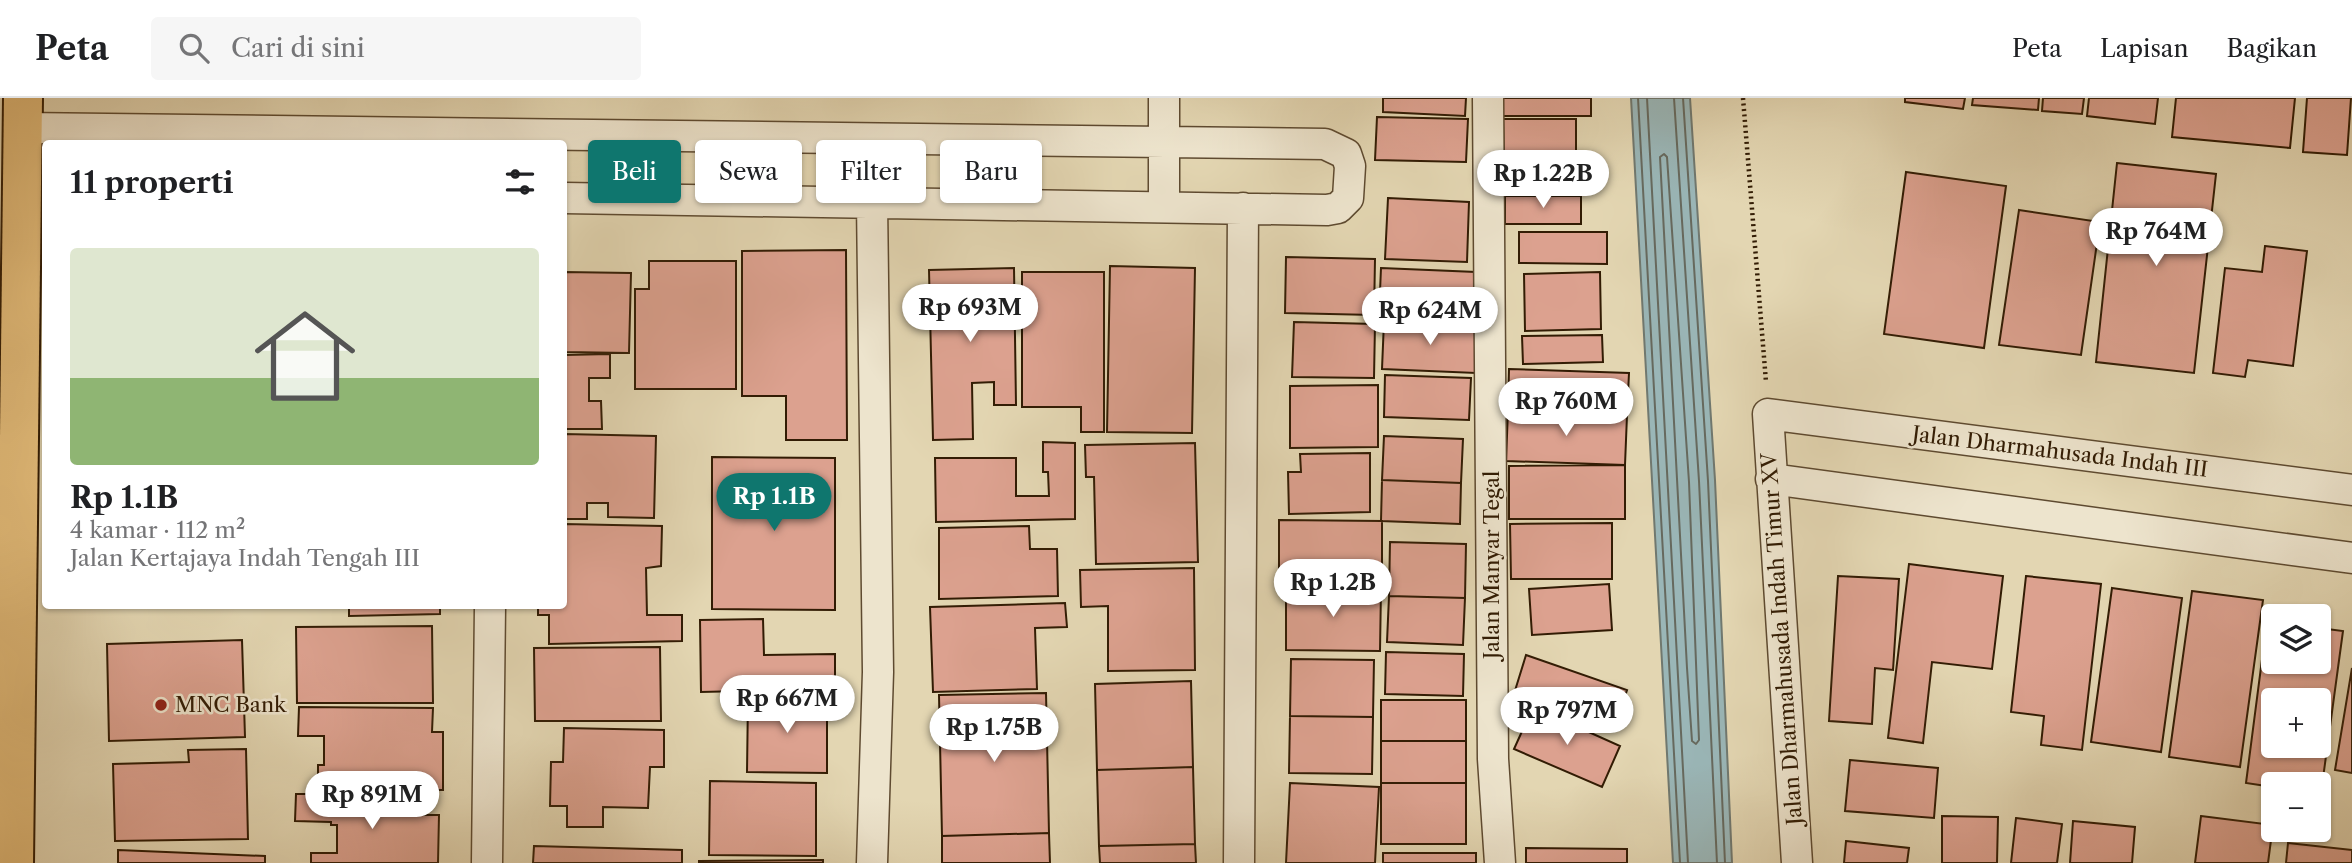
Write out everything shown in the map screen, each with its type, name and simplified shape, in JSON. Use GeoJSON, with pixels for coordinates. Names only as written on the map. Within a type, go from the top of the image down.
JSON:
{"type":"FeatureCollection","features":[{"type":"Feature","properties":{"kind":"main road"},"geometry":{"type":"LineString","coordinates":[[14,863],[34,192],[23,113]]}},
{"type":"Feature","properties":{"kind":"street"},"geometry":{"type":"LineString","coordinates":[[1164,98],[1164,206]]}},
{"type":"Feature","properties":{"kind":"street","name":"Jalan Manyar Tegal"},"geometry":{"type":"LineString","coordinates":[[1488,98],[1493,759],[1500,863]]}},
{"type":"Feature","properties":{"kind":"street"},"geometry":{"type":"LineString","coordinates":[[23,113],[1325,144],[1346,154],[1350,166],[1348,198],[1338,208],[926,203]]}},
{"type":"Feature","properties":{"kind":"street"},"geometry":{"type":"LineString","coordinates":[[567,198],[816,201]]}},
{"type":"Feature","properties":{"kind":"street"},"geometry":{"type":"LineString","coordinates":[[872,203],[878,658],[872,863]]}},
{"type":"Feature","properties":{"kind":"street"},"geometry":{"type":"LineString","coordinates":[[1238,863],[1242,208]]}},
{"type":"Feature","properties":{"kind":"street","name":"Jalan Dharmahusada Indah Timur XV"},"geometry":{"type":"LineString","coordinates":[[1768,414],[1797,863]]}},
{"type":"Feature","properties":{"kind":"street","name":"Jalan Dharmahusada Indah III"},"geometry":{"type":"LineString","coordinates":[[1768,414],[2352,490]]}},
{"type":"Feature","properties":{"kind":"street"},"geometry":{"type":"LineString","coordinates":[[1772,478],[2352,558]]}},
{"type":"Feature","properties":{"kind":"street"},"geometry":{"type":"LineString","coordinates":[[487,863],[490,609]]}},
{"type":"Feature","properties":{"kind":"path"},"geometry":{"type":"LineString","coordinates":[[1743,98],[1768,414]]}},
{"type":"Feature","properties":{"kind":"water"},"geometry":{"type":"Polygon","coordinates":[[[1631,98],[1690,98],[1715,480],[1732,863],[1673,863],[1631,98]]]}},
{"type":"Feature","properties":{"kind":"building"},"geometry":{"type":"Polygon","coordinates":[[[1383,98],[1466,98],[1465,116],[1383,112],[1383,98]]]}},
{"type":"Feature","properties":{"kind":"building"},"geometry":{"type":"Polygon","coordinates":[[[1499,98],[1591,98],[1591,116],[1499,116],[1499,98]]]}},
{"type":"Feature","properties":{"kind":"building"},"geometry":{"type":"Polygon","coordinates":[[[1905,98],[1965,98],[1963,109],[1905,102],[1905,98]]]}},
{"type":"Feature","properties":{"kind":"building"},"geometry":{"type":"Polygon","coordinates":[[[1973,98],[2039,98],[2038,110],[1972,105],[1973,98]]]}},
{"type":"Feature","properties":{"kind":"building"},"geometry":{"type":"Polygon","coordinates":[[[2043,98],[2084,98],[2082,114],[2042,111],[2043,98]]]}},
{"type":"Feature","properties":{"kind":"building"},"geometry":{"type":"Polygon","coordinates":[[[2089,98],[2158,98],[2155,124],[2087,116],[2089,98]]]}},
{"type":"Feature","properties":{"kind":"building"},"geometry":{"type":"Polygon","coordinates":[[[2176,98],[2295,98],[2290,148],[2172,137],[2176,98]]]}},
{"type":"Feature","properties":{"kind":"building"},"geometry":{"type":"Polygon","coordinates":[[[2307,98],[2351,98],[2347,155],[2303,152],[2307,98]]]}},
{"type":"Feature","properties":{"kind":"building"},"geometry":{"type":"Polygon","coordinates":[[[1377,117],[1468,119],[1466,162],[1375,160],[1377,117]]]}},
{"type":"Feature","properties":{"kind":"building"},"geometry":{"type":"Polygon","coordinates":[[[1503,119],[1576,119],[1576,162],[1504,163],[1503,119]]]}},
{"type":"Feature","properties":{"kind":"building"},"geometry":{"type":"Polygon","coordinates":[[[2117,163],[2216,174],[2194,373],[2096,362],[2117,163]]]}},
{"type":"Feature","properties":{"kind":"building"},"geometry":{"type":"Polygon","coordinates":[[[1511,166],[1577,166],[1577,193],[1511,193],[1511,166]]]}},
{"type":"Feature","properties":{"kind":"building"},"geometry":{"type":"Polygon","coordinates":[[[1906,172],[2006,186],[1984,348],[1884,334],[1906,172]]]}},
{"type":"Feature","properties":{"kind":"building"},"geometry":{"type":"Polygon","coordinates":[[[1505,196],[1581,196],[1581,224],[1505,224],[1505,196]]]}},
{"type":"Feature","properties":{"kind":"building"},"geometry":{"type":"Polygon","coordinates":[[[1388,198],[1469,202],[1467,262],[1385,259],[1388,198]]]}},
{"type":"Feature","properties":{"kind":"building"},"geometry":{"type":"Polygon","coordinates":[[[2019,210],[2100,222],[2081,355],[1999,345],[2019,210]]]}},
{"type":"Feature","properties":{"kind":"building"},"geometry":{"type":"Polygon","coordinates":[[[1519,232],[1607,232],[1607,264],[1519,263],[1519,232]]]}},
{"type":"Feature","properties":{"kind":"building"},"geometry":{"type":"Polygon","coordinates":[[[2265,246],[2307,251],[2293,366],[2248,360],[2245,377],[2213,373],[2225,268],[2262,272],[2265,246]]]}},
{"type":"Feature","properties":{"kind":"building"},"geometry":{"type":"Polygon","coordinates":[[[846,250],[847,440],[786,440],[786,396],[742,396],[742,251],[846,250]]]}},
{"type":"Feature","properties":{"kind":"building"},"geometry":{"type":"Polygon","coordinates":[[[1286,257],[1375,259],[1374,315],[1285,313],[1286,257]]]}},
{"type":"Feature","properties":{"kind":"building"},"geometry":{"type":"Polygon","coordinates":[[[649,261],[736,261],[736,389],[635,389],[635,289],[649,289],[649,261]]]}},
{"type":"Feature","properties":{"kind":"building"},"geometry":{"type":"Polygon","coordinates":[[[1110,266],[1195,268],[1192,433],[1107,432],[1110,266]]]}},
{"type":"Feature","properties":{"kind":"building"},"geometry":{"type":"Polygon","coordinates":[[[1014,268],[1016,405],[994,405],[994,382],[972,383],[973,439],[933,440],[929,270],[1014,268]]]}},
{"type":"Feature","properties":{"kind":"building"},"geometry":{"type":"Polygon","coordinates":[[[1381,268],[1476,272],[1474,318],[1379,315],[1381,268]]]}},
{"type":"Feature","properties":{"kind":"building"},"geometry":{"type":"Polygon","coordinates":[[[567,272],[631,273],[629,353],[567,352],[567,272]]]}},
{"type":"Feature","properties":{"kind":"building"},"geometry":{"type":"Polygon","coordinates":[[[1022,272],[1104,272],[1104,432],[1081,432],[1081,407],[1022,407],[1022,272]]]}},
{"type":"Feature","properties":{"kind":"building"},"geometry":{"type":"Polygon","coordinates":[[[1600,272],[1601,329],[1525,331],[1524,274],[1600,272]]]}},
{"type":"Feature","properties":{"kind":"building"},"geometry":{"type":"Polygon","coordinates":[[[1384,321],[1477,325],[1476,373],[1382,369],[1384,321]]]}},
{"type":"Feature","properties":{"kind":"building"},"geometry":{"type":"Polygon","coordinates":[[[1294,322],[1375,324],[1374,378],[1292,377],[1294,322]]]}},
{"type":"Feature","properties":{"kind":"building"},"geometry":{"type":"Polygon","coordinates":[[[1602,335],[1603,362],[1523,364],[1522,336],[1602,335]]]}},
{"type":"Feature","properties":{"kind":"building"},"geometry":{"type":"Polygon","coordinates":[[[610,354],[610,378],[589,378],[589,401],[601,401],[602,429],[567,429],[567,355],[610,354]]]}},
{"type":"Feature","properties":{"kind":"building"},"geometry":{"type":"Polygon","coordinates":[[[1509,369],[1629,373],[1627,415],[1508,410],[1509,369]]]}},
{"type":"Feature","properties":{"kind":"building"},"geometry":{"type":"Polygon","coordinates":[[[1385,375],[1471,378],[1469,420],[1384,417],[1385,375]]]}},
{"type":"Feature","properties":{"kind":"building"},"geometry":{"type":"Polygon","coordinates":[[[1378,385],[1378,447],[1290,448],[1290,386],[1378,385]]]}},
{"type":"Feature","properties":{"kind":"building"},"geometry":{"type":"Polygon","coordinates":[[[1508,410],[1627,415],[1625,465],[1506,461],[1508,410]]]}},
{"type":"Feature","properties":{"kind":"building"},"geometry":{"type":"Polygon","coordinates":[[[567,434],[656,436],[654,518],[608,517],[608,503],[587,503],[587,519],[567,519],[567,434]]]}},
{"type":"Feature","properties":{"kind":"building"},"geometry":{"type":"Polygon","coordinates":[[[1384,436],[1463,439],[1461,483],[1382,480],[1384,436]]]}},
{"type":"Feature","properties":{"kind":"building"},"geometry":{"type":"Polygon","coordinates":[[[1043,442],[1075,443],[1075,519],[936,522],[935,458],[1016,458],[1016,496],[1049,496],[1048,472],[1043,472],[1043,442]]]}},
{"type":"Feature","properties":{"kind":"building"},"geometry":{"type":"Polygon","coordinates":[[[1195,443],[1198,562],[1096,564],[1094,477],[1086,477],[1085,445],[1195,443]]]}},
{"type":"Feature","properties":{"kind":"building"},"geometry":{"type":"Polygon","coordinates":[[[1370,453],[1370,512],[1289,514],[1288,472],[1301,472],[1300,454],[1370,453]]]}},
{"type":"Feature","properties":{"kind":"building"},"geometry":{"type":"Polygon","coordinates":[[[712,457],[835,458],[835,610],[712,609],[712,457]]]}},
{"type":"Feature","properties":{"kind":"building"},"geometry":{"type":"Polygon","coordinates":[[[1625,465],[1625,519],[1509,519],[1509,466],[1625,465]]]}},
{"type":"Feature","properties":{"kind":"building"},"geometry":{"type":"Polygon","coordinates":[[[1382,480],[1461,483],[1460,524],[1381,521],[1382,480]]]}},
{"type":"Feature","properties":{"kind":"building"},"geometry":{"type":"Polygon","coordinates":[[[1279,520],[1382,521],[1382,580],[1279,579],[1279,520]]]}},
{"type":"Feature","properties":{"kind":"building"},"geometry":{"type":"Polygon","coordinates":[[[1612,523],[1612,579],[1511,579],[1510,524],[1612,523]]]}},
{"type":"Feature","properties":{"kind":"building"},"geometry":{"type":"Polygon","coordinates":[[[567,524],[662,526],[661,566],[646,568],[647,615],[682,615],[682,641],[549,644],[549,615],[538,615],[538,609],[567,609],[567,524]]]}},
{"type":"Feature","properties":{"kind":"building"},"geometry":{"type":"Polygon","coordinates":[[[1029,526],[1030,549],[1057,549],[1058,596],[939,599],[939,528],[1029,526]]]}},
{"type":"Feature","properties":{"kind":"building"},"geometry":{"type":"Polygon","coordinates":[[[1390,542],[1466,544],[1465,598],[1389,596],[1390,542]]]}},
{"type":"Feature","properties":{"kind":"building"},"geometry":{"type":"Polygon","coordinates":[[[1909,564],[2003,576],[1992,669],[1932,662],[1923,743],[1888,738],[1909,564]]]}},
{"type":"Feature","properties":{"kind":"building"},"geometry":{"type":"Polygon","coordinates":[[[1194,568],[1195,670],[1108,671],[1108,606],[1081,607],[1080,570],[1194,568]]]}},
{"type":"Feature","properties":{"kind":"building"},"geometry":{"type":"Polygon","coordinates":[[[1838,576],[1899,579],[1893,670],[1875,668],[1872,724],[1829,721],[1838,576]]]}},
{"type":"Feature","properties":{"kind":"building"},"geometry":{"type":"Polygon","coordinates":[[[2026,576],[2101,584],[2082,750],[2041,745],[2044,716],[2011,712],[2026,576]]]}},
{"type":"Feature","properties":{"kind":"building"},"geometry":{"type":"Polygon","coordinates":[[[1609,584],[1612,630],[1532,635],[1529,589],[1609,584]]]}},
{"type":"Feature","properties":{"kind":"building"},"geometry":{"type":"Polygon","coordinates":[[[1286,588],[1381,588],[1380,651],[1286,650],[1286,588]]]}},
{"type":"Feature","properties":{"kind":"building"},"geometry":{"type":"Polygon","coordinates":[[[2112,588],[2182,598],[2161,752],[2091,742],[2112,588]]]}},
{"type":"Feature","properties":{"kind":"building"},"geometry":{"type":"Polygon","coordinates":[[[2192,591],[2263,600],[2240,767],[2169,757],[2192,591]]]}},
{"type":"Feature","properties":{"kind":"building"},"geometry":{"type":"Polygon","coordinates":[[[1389,596],[1465,598],[1463,645],[1387,642],[1389,596]]]}},
{"type":"Feature","properties":{"kind":"building"},"geometry":{"type":"Polygon","coordinates":[[[1065,603],[1067,627],[1035,628],[1037,689],[933,692],[930,607],[1065,603]]]}},
{"type":"Feature","properties":{"kind":"building"},"geometry":{"type":"Polygon","coordinates":[[[349,609],[440,609],[440,614],[349,616],[349,609]]]}},
{"type":"Feature","properties":{"kind":"building"},"geometry":{"type":"Polygon","coordinates":[[[763,619],[764,655],[835,654],[835,689],[701,692],[700,620],[763,619]]]}},
{"type":"Feature","properties":{"kind":"building"},"geometry":{"type":"Polygon","coordinates":[[[432,626],[433,703],[297,703],[296,627],[432,626]]]}},
{"type":"Feature","properties":{"kind":"building"},"geometry":{"type":"Polygon","coordinates":[[[2331,630],[2343,631],[2331,719],[2331,688],[2261,688],[2261,758],[2326,758],[2324,772],[2261,772],[2261,785],[2246,783],[2261,667],[2261,674],[2331,674],[2331,630]]]}},
{"type":"Feature","properties":{"kind":"building"},"geometry":{"type":"Polygon","coordinates":[[[242,640],[245,737],[109,741],[107,644],[242,640]]]}},
{"type":"Feature","properties":{"kind":"building"},"geometry":{"type":"Polygon","coordinates":[[[660,647],[661,721],[535,721],[534,648],[660,647]]]}},
{"type":"Feature","properties":{"kind":"building"},"geometry":{"type":"Polygon","coordinates":[[[1386,652],[1464,654],[1463,696],[1385,694],[1386,652]]]}},
{"type":"Feature","properties":{"kind":"building"},"geometry":{"type":"Polygon","coordinates":[[[1526,655],[1627,690],[1613,731],[1513,697],[1526,655]]]}},
{"type":"Feature","properties":{"kind":"building"},"geometry":{"type":"Polygon","coordinates":[[[1291,659],[1374,660],[1373,717],[1290,716],[1291,659]]]}},
{"type":"Feature","properties":{"kind":"building"},"geometry":{"type":"Polygon","coordinates":[[[2352,668],[2352,773],[2335,770],[2352,668]]]}},
{"type":"Feature","properties":{"kind":"building"},"geometry":{"type":"Polygon","coordinates":[[[1191,681],[1193,767],[1097,770],[1095,684],[1191,681]]]}},
{"type":"Feature","properties":{"kind":"building"},"geometry":{"type":"Polygon","coordinates":[[[1046,693],[1049,833],[942,836],[939,695],[1046,693]]]}},
{"type":"Feature","properties":{"kind":"building"},"geometry":{"type":"Polygon","coordinates":[[[748,697],[827,698],[827,773],[747,772],[748,697]]]}},
{"type":"Feature","properties":{"kind":"building"},"geometry":{"type":"Polygon","coordinates":[[[1381,700],[1466,700],[1466,741],[1381,741],[1381,700]]]}},
{"type":"Feature","properties":{"kind":"building"},"geometry":{"type":"Polygon","coordinates":[[[299,707],[433,708],[432,732],[443,732],[443,790],[318,789],[318,765],[324,765],[324,736],[298,736],[299,707]]]}},
{"type":"Feature","properties":{"kind":"building"},"geometry":{"type":"Polygon","coordinates":[[[1533,707],[1620,746],[1602,787],[1514,749],[1533,707]]]}},
{"type":"Feature","properties":{"kind":"building"},"geometry":{"type":"Polygon","coordinates":[[[1290,716],[1373,717],[1372,774],[1289,773],[1290,716]]]}},
{"type":"Feature","properties":{"kind":"building"},"geometry":{"type":"Polygon","coordinates":[[[564,728],[664,730],[664,767],[650,767],[648,808],[603,807],[603,827],[567,827],[567,806],[550,806],[551,762],[563,762],[564,728]]]}},
{"type":"Feature","properties":{"kind":"building"},"geometry":{"type":"Polygon","coordinates":[[[1381,741],[1466,741],[1466,783],[1381,783],[1381,741]]]}},
{"type":"Feature","properties":{"kind":"building"},"geometry":{"type":"Polygon","coordinates":[[[246,749],[248,839],[115,841],[113,764],[189,762],[188,750],[246,749]]]}},
{"type":"Feature","properties":{"kind":"building"},"geometry":{"type":"Polygon","coordinates":[[[1850,760],[1938,768],[1934,818],[1845,811],[1850,760]]]}},
{"type":"Feature","properties":{"kind":"building"},"geometry":{"type":"Polygon","coordinates":[[[1193,767],[1195,844],[1099,846],[1097,770],[1193,767]]]}},
{"type":"Feature","properties":{"kind":"building"},"geometry":{"type":"Polygon","coordinates":[[[710,781],[816,783],[816,856],[709,855],[710,781]]]}},
{"type":"Feature","properties":{"kind":"building"},"geometry":{"type":"Polygon","coordinates":[[[1290,783],[1379,787],[1375,863],[1286,863],[1290,783]]]}},
{"type":"Feature","properties":{"kind":"building"},"geometry":{"type":"Polygon","coordinates":[[[1381,783],[1466,783],[1466,844],[1381,844],[1381,783]]]}},
{"type":"Feature","properties":{"kind":"building"},"geometry":{"type":"Polygon","coordinates":[[[296,794],[335,794],[335,802],[399,802],[399,815],[439,815],[438,863],[311,863],[311,853],[337,853],[337,825],[331,825],[331,822],[295,821],[296,794]]]}},
{"type":"Feature","properties":{"kind":"building"},"geometry":{"type":"Polygon","coordinates":[[[1942,816],[1998,817],[1997,863],[1942,863],[1942,816]]]}},
{"type":"Feature","properties":{"kind":"building"},"geometry":{"type":"Polygon","coordinates":[[[2201,816],[2261,824],[2261,842],[2271,842],[2268,863],[2195,863],[2201,816]]]}},
{"type":"Feature","properties":{"kind":"building"},"geometry":{"type":"Polygon","coordinates":[[[2016,818],[2062,824],[2057,863],[2011,863],[2016,818]]]}},
{"type":"Feature","properties":{"kind":"building"},"geometry":{"type":"Polygon","coordinates":[[[2073,821],[2135,827],[2132,863],[2070,863],[2073,821]]]}},
{"type":"Feature","properties":{"kind":"building"},"geometry":{"type":"Polygon","coordinates":[[[1049,833],[1050,863],[942,863],[942,836],[1049,833]]]}},
{"type":"Feature","properties":{"kind":"building"},"geometry":{"type":"Polygon","coordinates":[[[1846,841],[1909,848],[1907,863],[1844,863],[1846,841]]]}},
{"type":"Feature","properties":{"kind":"building"},"geometry":{"type":"Polygon","coordinates":[[[2288,843],[2352,850],[2352,863],[2286,863],[2288,843]]]}},
{"type":"Feature","properties":{"kind":"building"},"geometry":{"type":"Polygon","coordinates":[[[1195,844],[1196,863],[1100,863],[1099,846],[1195,844]]]}},
{"type":"Feature","properties":{"kind":"building"},"geometry":{"type":"Polygon","coordinates":[[[534,846],[682,850],[682,863],[533,863],[534,846]]]}},
{"type":"Feature","properties":{"kind":"building"},"geometry":{"type":"Polygon","coordinates":[[[1526,848],[1627,849],[1627,863],[1526,863],[1526,848]]]}},
{"type":"Feature","properties":{"kind":"building"},"geometry":{"type":"Polygon","coordinates":[[[118,850],[265,856],[265,863],[118,863],[118,850]]]}},
{"type":"Feature","properties":{"kind":"building"},"geometry":{"type":"Polygon","coordinates":[[[1383,853],[1476,853],[1476,863],[1383,863],[1383,853]]]}},
{"type":"Feature","properties":{"kind":"building"},"geometry":{"type":"Polygon","coordinates":[[[823,860],[823,863],[699,863],[699,861],[823,860]]]}},
{"type":"Feature","properties":{"kind":"place","name":"MNC Bank"},"geometry":{"type":"Point","coordinates":[161,705]}}]}
